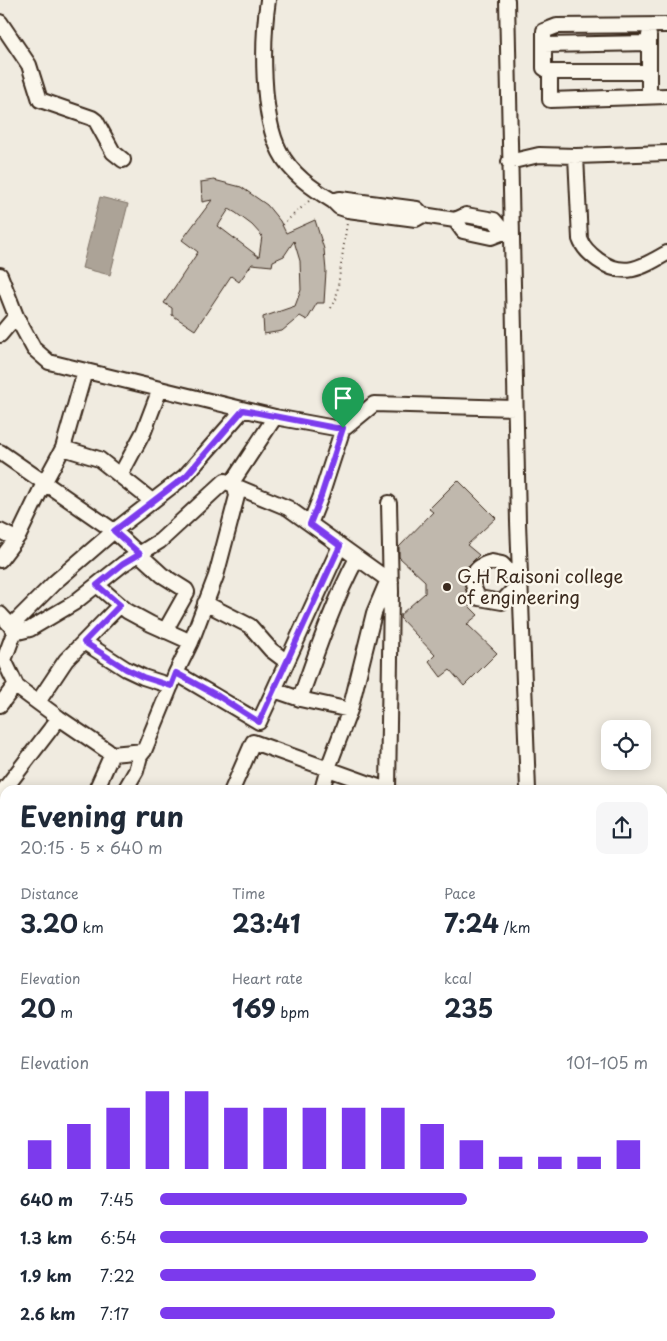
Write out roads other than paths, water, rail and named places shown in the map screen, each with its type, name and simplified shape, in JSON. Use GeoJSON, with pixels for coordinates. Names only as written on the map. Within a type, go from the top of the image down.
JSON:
{"type":"FeatureCollection","features":[{"type":"Feature","properties":{"kind":"street"},"geometry":{"type":"LineString","coordinates":[[268,0],[264,64],[269,120],[279,152],[290,168],[305,182],[339,207],[348,210],[416,219],[423,215]]}},
{"type":"Feature","properties":{"kind":"street"},"geometry":{"type":"LineString","coordinates":[[507,0],[508,232],[528,785]]}},
{"type":"Feature","properties":{"kind":"street"},"geometry":{"type":"LineString","coordinates":[[0,22],[29,65],[40,100],[92,118],[96,121],[113,152],[123,160]]}},
{"type":"Feature","properties":{"kind":"street"},"geometry":{"type":"LineString","coordinates":[[649,25],[649,97]]}},
{"type":"Feature","properties":{"kind":"street"},"geometry":{"type":"LineString","coordinates":[[649,72],[550,72],[544,68],[544,31],[557,26],[667,25]]}},
{"type":"Feature","properties":{"kind":"street"},"geometry":{"type":"LineString","coordinates":[[544,45],[649,43]]}},
{"type":"Feature","properties":{"kind":"street"},"geometry":{"type":"LineString","coordinates":[[550,72],[550,100],[667,96]]}},
{"type":"Feature","properties":{"kind":"street"},"geometry":{"type":"LineString","coordinates":[[509,162],[539,154],[576,156],[667,153]]}},
{"type":"Feature","properties":{"kind":"street"},"geometry":{"type":"LineString","coordinates":[[576,156],[580,239],[584,247],[602,263],[610,267],[627,270],[641,267],[667,253]]}},
{"type":"Feature","properties":{"kind":"street"},"geometry":{"type":"LineString","coordinates":[[333,201],[340,199],[417,209],[423,215],[455,220],[466,215],[494,220],[508,232]]}},
{"type":"Feature","properties":{"kind":"street"},"geometry":{"type":"LineString","coordinates":[[0,274],[16,316],[34,349],[49,362],[243,410],[343,428]]}},
{"type":"Feature","properties":{"kind":"street"},"geometry":{"type":"LineString","coordinates":[[0,334],[16,316]]}},
{"type":"Feature","properties":{"kind":"street"},"geometry":{"type":"LineString","coordinates":[[0,560],[16,539],[30,515],[44,483],[63,448],[85,371]]}},
{"type":"Feature","properties":{"kind":"street"},"geometry":{"type":"LineString","coordinates":[[120,476],[144,431],[160,389]]}},
{"type":"Feature","properties":{"kind":"street"},"geometry":{"type":"LineString","coordinates":[[310,524],[343,428],[374,404],[515,408]]}},
{"type":"Feature","properties":{"kind":"street"},"geometry":{"type":"LineString","coordinates":[[144,751],[112,754],[17,687],[4,660],[12,630],[55,582],[114,531],[186,476],[243,410]]}},
{"type":"Feature","properties":{"kind":"street"},"geometry":{"type":"LineString","coordinates":[[128,785],[136,771],[140,756],[144,751],[191,642],[216,576],[236,496],[233,485],[275,417]]}},
{"type":"Feature","properties":{"kind":"street"},"geometry":{"type":"LineString","coordinates":[[63,448],[96,458],[152,502]]}},
{"type":"Feature","properties":{"kind":"street"},"geometry":{"type":"LineString","coordinates":[[0,452],[114,531],[162,574],[187,591],[165,631]]}},
{"type":"Feature","properties":{"kind":"street"},"geometry":{"type":"LineString","coordinates":[[12,630],[30,630],[74,603],[123,564],[160,541],[225,481],[288,508],[390,581]]}},
{"type":"Feature","properties":{"kind":"street"},"geometry":{"type":"LineString","coordinates":[[388,785],[389,503]]}},
{"type":"Feature","properties":{"kind":"street"},"geometry":{"type":"LineString","coordinates":[[0,531],[16,539]]}},
{"type":"Feature","properties":{"kind":"street"},"geometry":{"type":"LineString","coordinates":[[234,785],[253,742],[259,722],[340,546]]}},
{"type":"Feature","properties":{"kind":"street"},"geometry":{"type":"LineString","coordinates":[[300,699],[326,623],[357,558]]}},
{"type":"Feature","properties":{"kind":"street"},"geometry":{"type":"LineString","coordinates":[[323,785],[350,710],[374,613],[390,581]]}},
{"type":"Feature","properties":{"kind":"street"},"geometry":{"type":"LineString","coordinates":[[97,585],[136,616],[191,642]]}},
{"type":"Feature","properties":{"kind":"street"},"geometry":{"type":"LineString","coordinates":[[205,603],[250,626],[271,650],[287,662]]}},
{"type":"Feature","properties":{"kind":"street"},"geometry":{"type":"LineString","coordinates":[[38,702],[60,668],[120,605]]}},
{"type":"Feature","properties":{"kind":"street"},"geometry":{"type":"LineString","coordinates":[[0,614],[12,630]]}},
{"type":"Feature","properties":{"kind":"street"},"geometry":{"type":"LineString","coordinates":[[84,642],[126,669],[143,677],[174,679],[218,696],[259,722]]}},
{"type":"Feature","properties":{"kind":"street"},"geometry":{"type":"LineString","coordinates":[[0,705],[13,688],[17,687]]}},
{"type":"Feature","properties":{"kind":"street"},"geometry":{"type":"LineString","coordinates":[[274,690],[300,699],[350,710]]}},
{"type":"Feature","properties":{"kind":"street"},"geometry":{"type":"LineString","coordinates":[[8,785],[59,718]]}},
{"type":"Feature","properties":{"kind":"street"},"geometry":{"type":"LineString","coordinates":[[253,742],[374,785]]}},
{"type":"Feature","properties":{"kind":"street"},"geometry":{"type":"LineString","coordinates":[[98,785],[112,754]]}},
{"type":"Feature","properties":{"kind":"place","name":"G.H Raisoni college of engineering"},"geometry":{"type":"Point","coordinates":[447,587]}}]}
